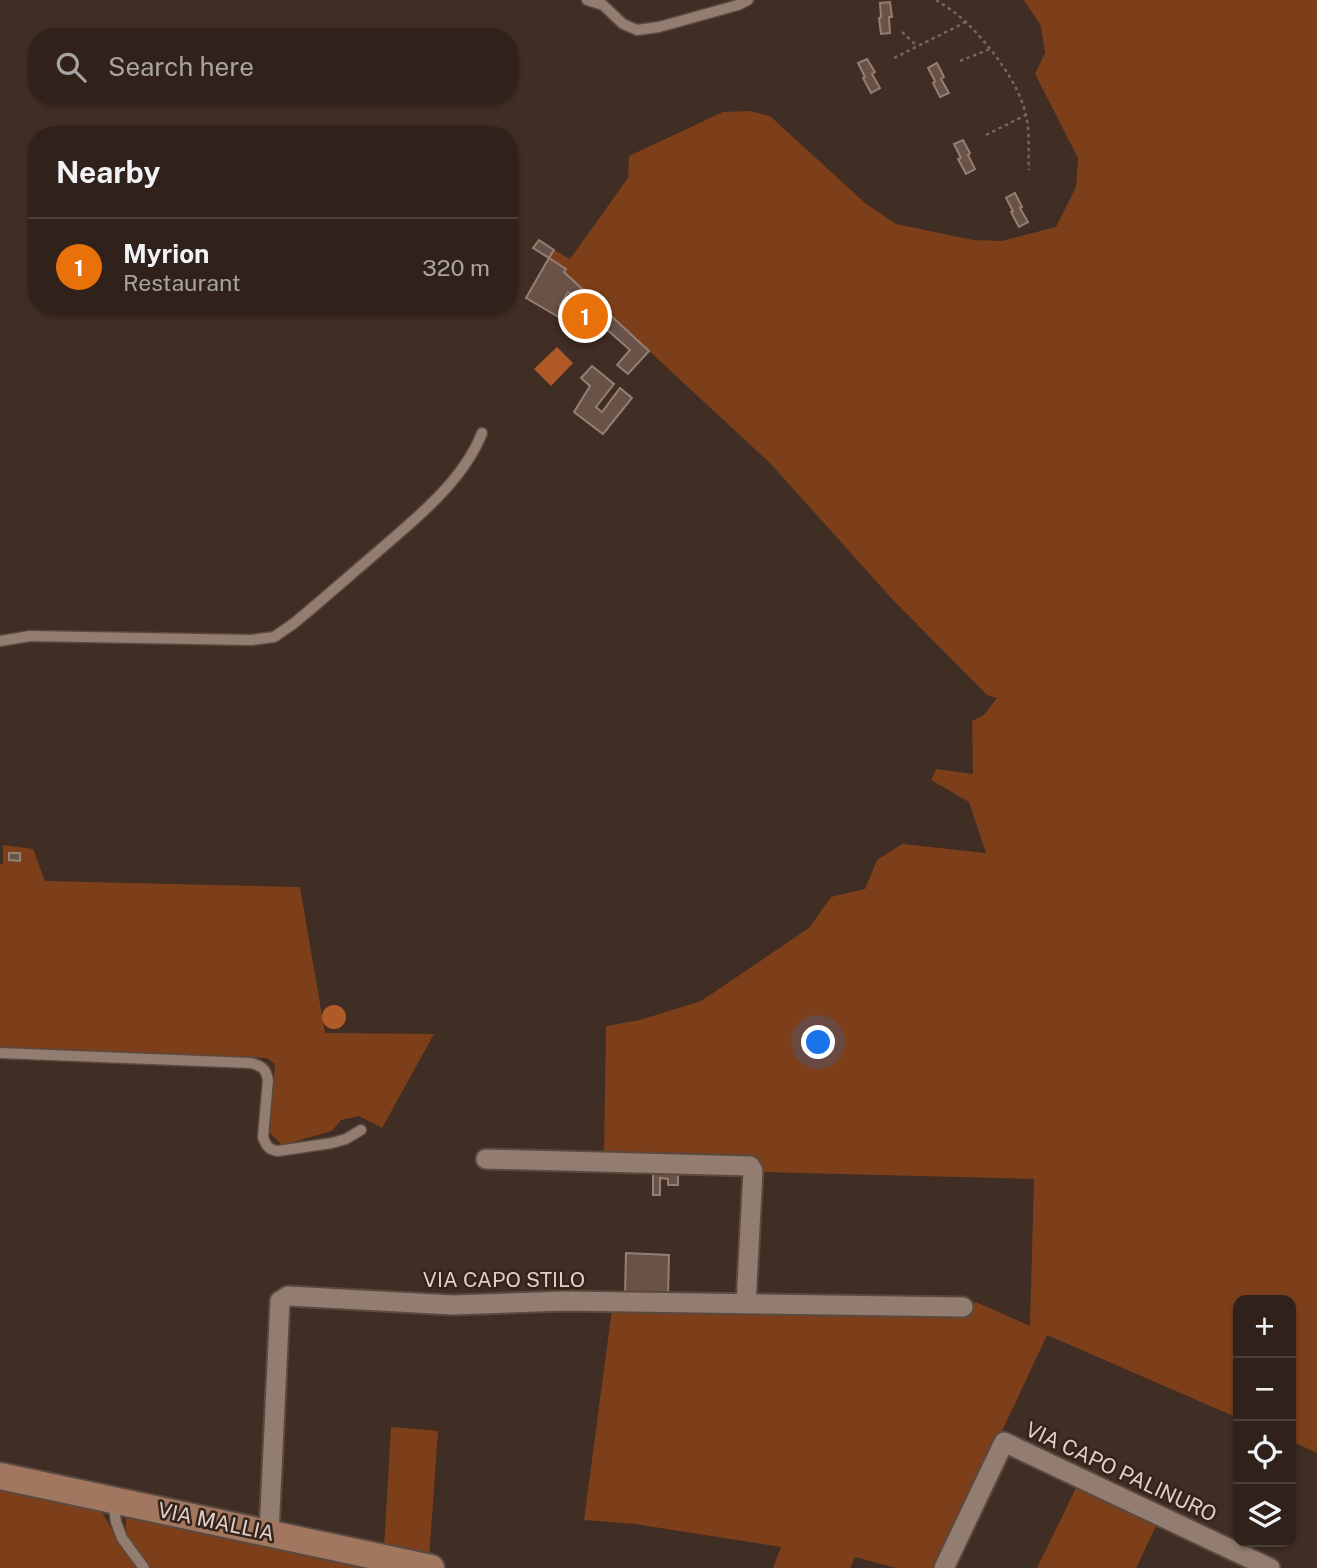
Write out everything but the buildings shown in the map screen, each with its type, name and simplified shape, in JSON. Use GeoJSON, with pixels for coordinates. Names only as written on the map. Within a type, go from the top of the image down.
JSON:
{"type":"FeatureCollection","features":[{"type":"Feature","properties":{"kind":"street"},"geometry":{"type":"LineString","coordinates":[[486,1159],[750,1166],[753,1171],[746,1304]]}},
{"type":"Feature","properties":{"kind":"street","name":"VIA CAPO STILO"},"geometry":{"type":"LineString","coordinates":[[269,1533],[280,1301],[288,1296],[453,1305],[565,1301],[963,1307]]}},
{"type":"Feature","properties":{"kind":"street","name":"VIA CAPO PALINURO"},"geometry":{"type":"LineString","coordinates":[[944,1568],[1004,1442],[1270,1568]]}},
{"type":"Feature","properties":{"kind":"street","name":"VIA MALLIA"},"geometry":{"type":"LineString","coordinates":[[0,1476],[432,1568]]}},
{"type":"Feature","properties":{"kind":"lane"},"geometry":{"type":"LineString","coordinates":[[587,0],[603,5],[623,24],[637,30],[659,27],[748,0]]}},
{"type":"Feature","properties":{"kind":"lane"},"geometry":{"type":"LineString","coordinates":[[0,641],[30,636],[251,640],[274,637],[293,625],[420,515],[466,464],[482,433]]}},
{"type":"Feature","properties":{"kind":"lane"},"geometry":{"type":"LineString","coordinates":[[0,1053],[251,1063],[266,1071],[268,1080],[263,1137],[265,1145],[271,1151],[332,1143],[361,1130]]}},
{"type":"Feature","properties":{"kind":"lane"},"geometry":{"type":"LineString","coordinates":[[113,1500],[116,1522],[122,1538],[144,1568]]}},
{"type":"Feature","properties":{"kind":"path"},"geometry":{"type":"LineString","coordinates":[[936,0],[966,22],[1007,73],[1026,116],[1029,170]]}},
{"type":"Feature","properties":{"kind":"path"},"geometry":{"type":"LineString","coordinates":[[894,58],[966,22]]}},
{"type":"Feature","properties":{"kind":"path"},"geometry":{"type":"LineString","coordinates":[[902,32],[917,46]]}},
{"type":"Feature","properties":{"kind":"path"},"geometry":{"type":"LineString","coordinates":[[960,61],[990,49]]}},
{"type":"Feature","properties":{"kind":"path"},"geometry":{"type":"LineString","coordinates":[[986,135],[1026,116]]}},
{"type":"Feature","properties":{"kind":"shaded area"},"geometry":{"type":"Polygon","coordinates":[[[1024,0],[1317,0],[1317,1453],[1296,1443],[1296,1295],[1233,1295],[1233,1416],[1047,1335],[938,1568],[897,1568],[855,1557],[850,1568],[773,1568],[781,1547],[635,1524],[584,1520],[612,1309],[963,1313],[976,1302],[1030,1326],[1034,1179],[762,1172],[604,1155],[606,1026],[640,1020],[701,1001],[809,928],[831,897],[865,889],[877,860],[902,844],[986,853],[969,802],[931,780],[936,769],[973,774],[972,721],[984,715],[997,698],[987,695],[893,600],[770,463],[564,272],[566,268],[549,258],[554,250],[570,259],[628,178],[629,156],[723,112],[750,111],[770,116],[865,203],[896,224],[973,240],[1002,241],[1056,227],[1076,187],[1078,158],[1035,74],[1045,53],[1041,26],[1024,0]]]}},
{"type":"Feature","properties":{"kind":"shaded area"},"geometry":{"type":"Polygon","coordinates":[[[557,347],[573,363],[551,386],[534,369],[557,347]]]}},
{"type":"Feature","properties":{"kind":"shaded area"},"geometry":{"type":"Polygon","coordinates":[[[3,845],[33,849],[45,881],[300,887],[325,1033],[434,1034],[382,1128],[359,1116],[341,1120],[332,1131],[282,1145],[270,1133],[275,1064],[267,1058],[0,1047],[0,864],[3,864],[3,845]]]}},
{"type":"Feature","properties":{"kind":"shaded area"},"geometry":{"type":"Polygon","coordinates":[[[334,1005],[342,1009],[346,1017],[342,1025],[334,1029],[326,1025],[322,1017],[326,1009],[334,1005]]]}},
{"type":"Feature","properties":{"kind":"shaded area"},"geometry":{"type":"Polygon","coordinates":[[[391,1427],[438,1431],[429,1559],[384,1549],[391,1427]]]}},
{"type":"Feature","properties":{"kind":"shaded area"},"geometry":{"type":"Polygon","coordinates":[[[0,1484],[98,1505],[138,1568],[0,1568],[0,1484]]]}},
{"type":"Feature","properties":{"kind":"shaded area"},"geometry":{"type":"Polygon","coordinates":[[[1078,1484],[1158,1522],[1136,1568],[1037,1568],[1078,1484]]]}},
{"type":"Feature","properties":{"kind":"shaded area"},"geometry":{"type":"Polygon","coordinates":[[[127,1515],[401,1568],[149,1568],[128,1537],[127,1515]]]}},
{"type":"Feature","properties":{"kind":"place","name":"Myrion"},"geometry":{"type":"Point","coordinates":[585,316]}}]}
